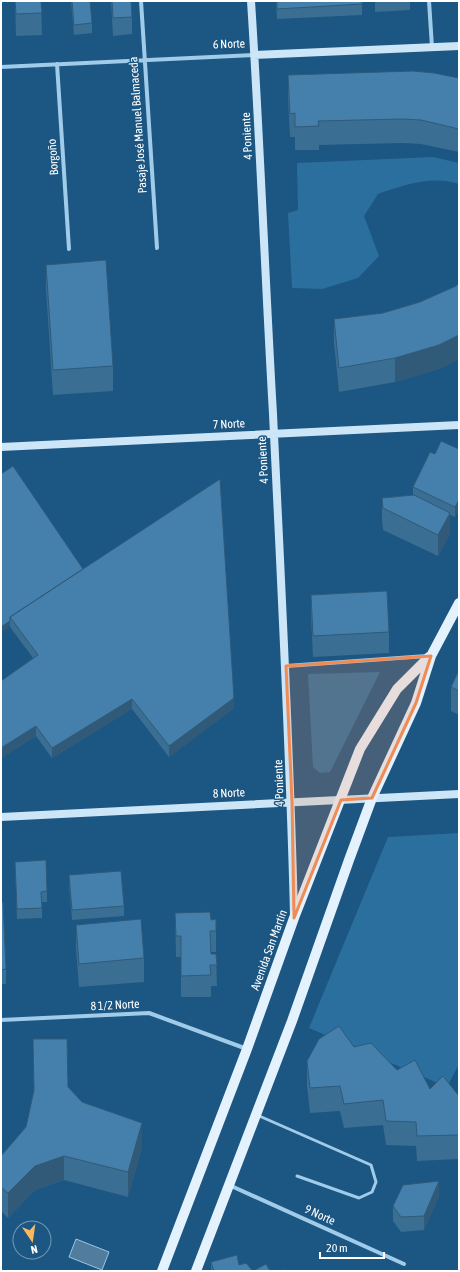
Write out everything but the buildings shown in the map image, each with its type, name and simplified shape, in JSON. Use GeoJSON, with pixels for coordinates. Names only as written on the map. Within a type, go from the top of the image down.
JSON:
{"type":"FeatureCollection","features":[{"type":"Feature","properties":{"kind":"main road","name":"Avenida San Martín"},"geometry":{"type":"LineString","coordinates":[[196,1271],[292,1021],[372,798],[416,703],[431,656],[459,603]]}},
{"type":"Feature","properties":{"kind":"main road","name":"Avenida San Martín"},"geometry":{"type":"LineString","coordinates":[[162,1271],[247,1049],[294,918],[360,749],[396,689],[431,656]]}},
{"type":"Feature","properties":{"kind":"street","name":"Pasaje José Manuel Balmaceda"},"geometry":{"type":"LineString","coordinates":[[140,1],[157,248]]}},
{"type":"Feature","properties":{"kind":"street","name":"4 Poniente"},"geometry":{"type":"LineString","coordinates":[[252,1],[286,666],[292,802],[294,918]]}},
{"type":"Feature","properties":{"kind":"street"},"geometry":{"type":"LineString","coordinates":[[429,1],[432,47]]}},
{"type":"Feature","properties":{"kind":"street","name":"6 Norte"},"geometry":{"type":"LineString","coordinates":[[1,67],[459,46]]}},
{"type":"Feature","properties":{"kind":"street","name":"Borgoño"},"geometry":{"type":"LineString","coordinates":[[57,64],[69,249]]}},
{"type":"Feature","properties":{"kind":"street","name":"7 Norte"},"geometry":{"type":"LineString","coordinates":[[1,447],[459,425]]}},
{"type":"Feature","properties":{"kind":"street"},"geometry":{"type":"LineString","coordinates":[[286,666],[431,656]]}},
{"type":"Feature","properties":{"kind":"street","name":"8 Norte"},"geometry":{"type":"LineString","coordinates":[[1,817],[459,794]]}},
{"type":"Feature","properties":{"kind":"street","name":"8 1/2 Norte"},"geometry":{"type":"LineString","coordinates":[[1,1020],[149,1013],[247,1049]]}},
{"type":"Feature","properties":{"kind":"street","name":"9 Norte"},"geometry":{"type":"LineString","coordinates":[[228,1185],[404,1264]]}},
{"type":"Feature","properties":{"kind":"lane"},"geometry":{"type":"LineString","coordinates":[[256,1114],[371,1166],[376,1182],[372,1192],[359,1198],[297,1176]]}},
{"type":"Feature","properties":{"kind":"highlighted area"},"geometry":{"type":"Polygon","coordinates":[[[431,656],[416,703],[372,798],[341,800],[294,918],[292,802],[286,666],[431,656]]]}},
{"type":"Feature","properties":{"kind":"shaded area"},"geometry":{"type":"Polygon","coordinates":[[[433,157],[459,163],[459,184],[439,180],[418,182],[378,194],[364,216],[379,256],[358,278],[322,289],[292,288],[288,213],[298,210],[297,163],[433,157]]]}},
{"type":"Feature","properties":{"kind":"shaded area"},"geometry":{"type":"Polygon","coordinates":[[[380,672],[330,772],[320,773],[313,767],[308,674],[380,672]]]}},
{"type":"Feature","properties":{"kind":"shaded area"},"geometry":{"type":"Polygon","coordinates":[[[459,833],[459,1064],[447,1087],[309,1028],[388,837],[459,833]]]}},
{"type":"Feature","properties":{"kind":"shaded area"},"geometry":{"type":"Polygon","coordinates":[[[76,1239],[109,1252],[102,1270],[69,1257],[76,1239]]]}}]}
